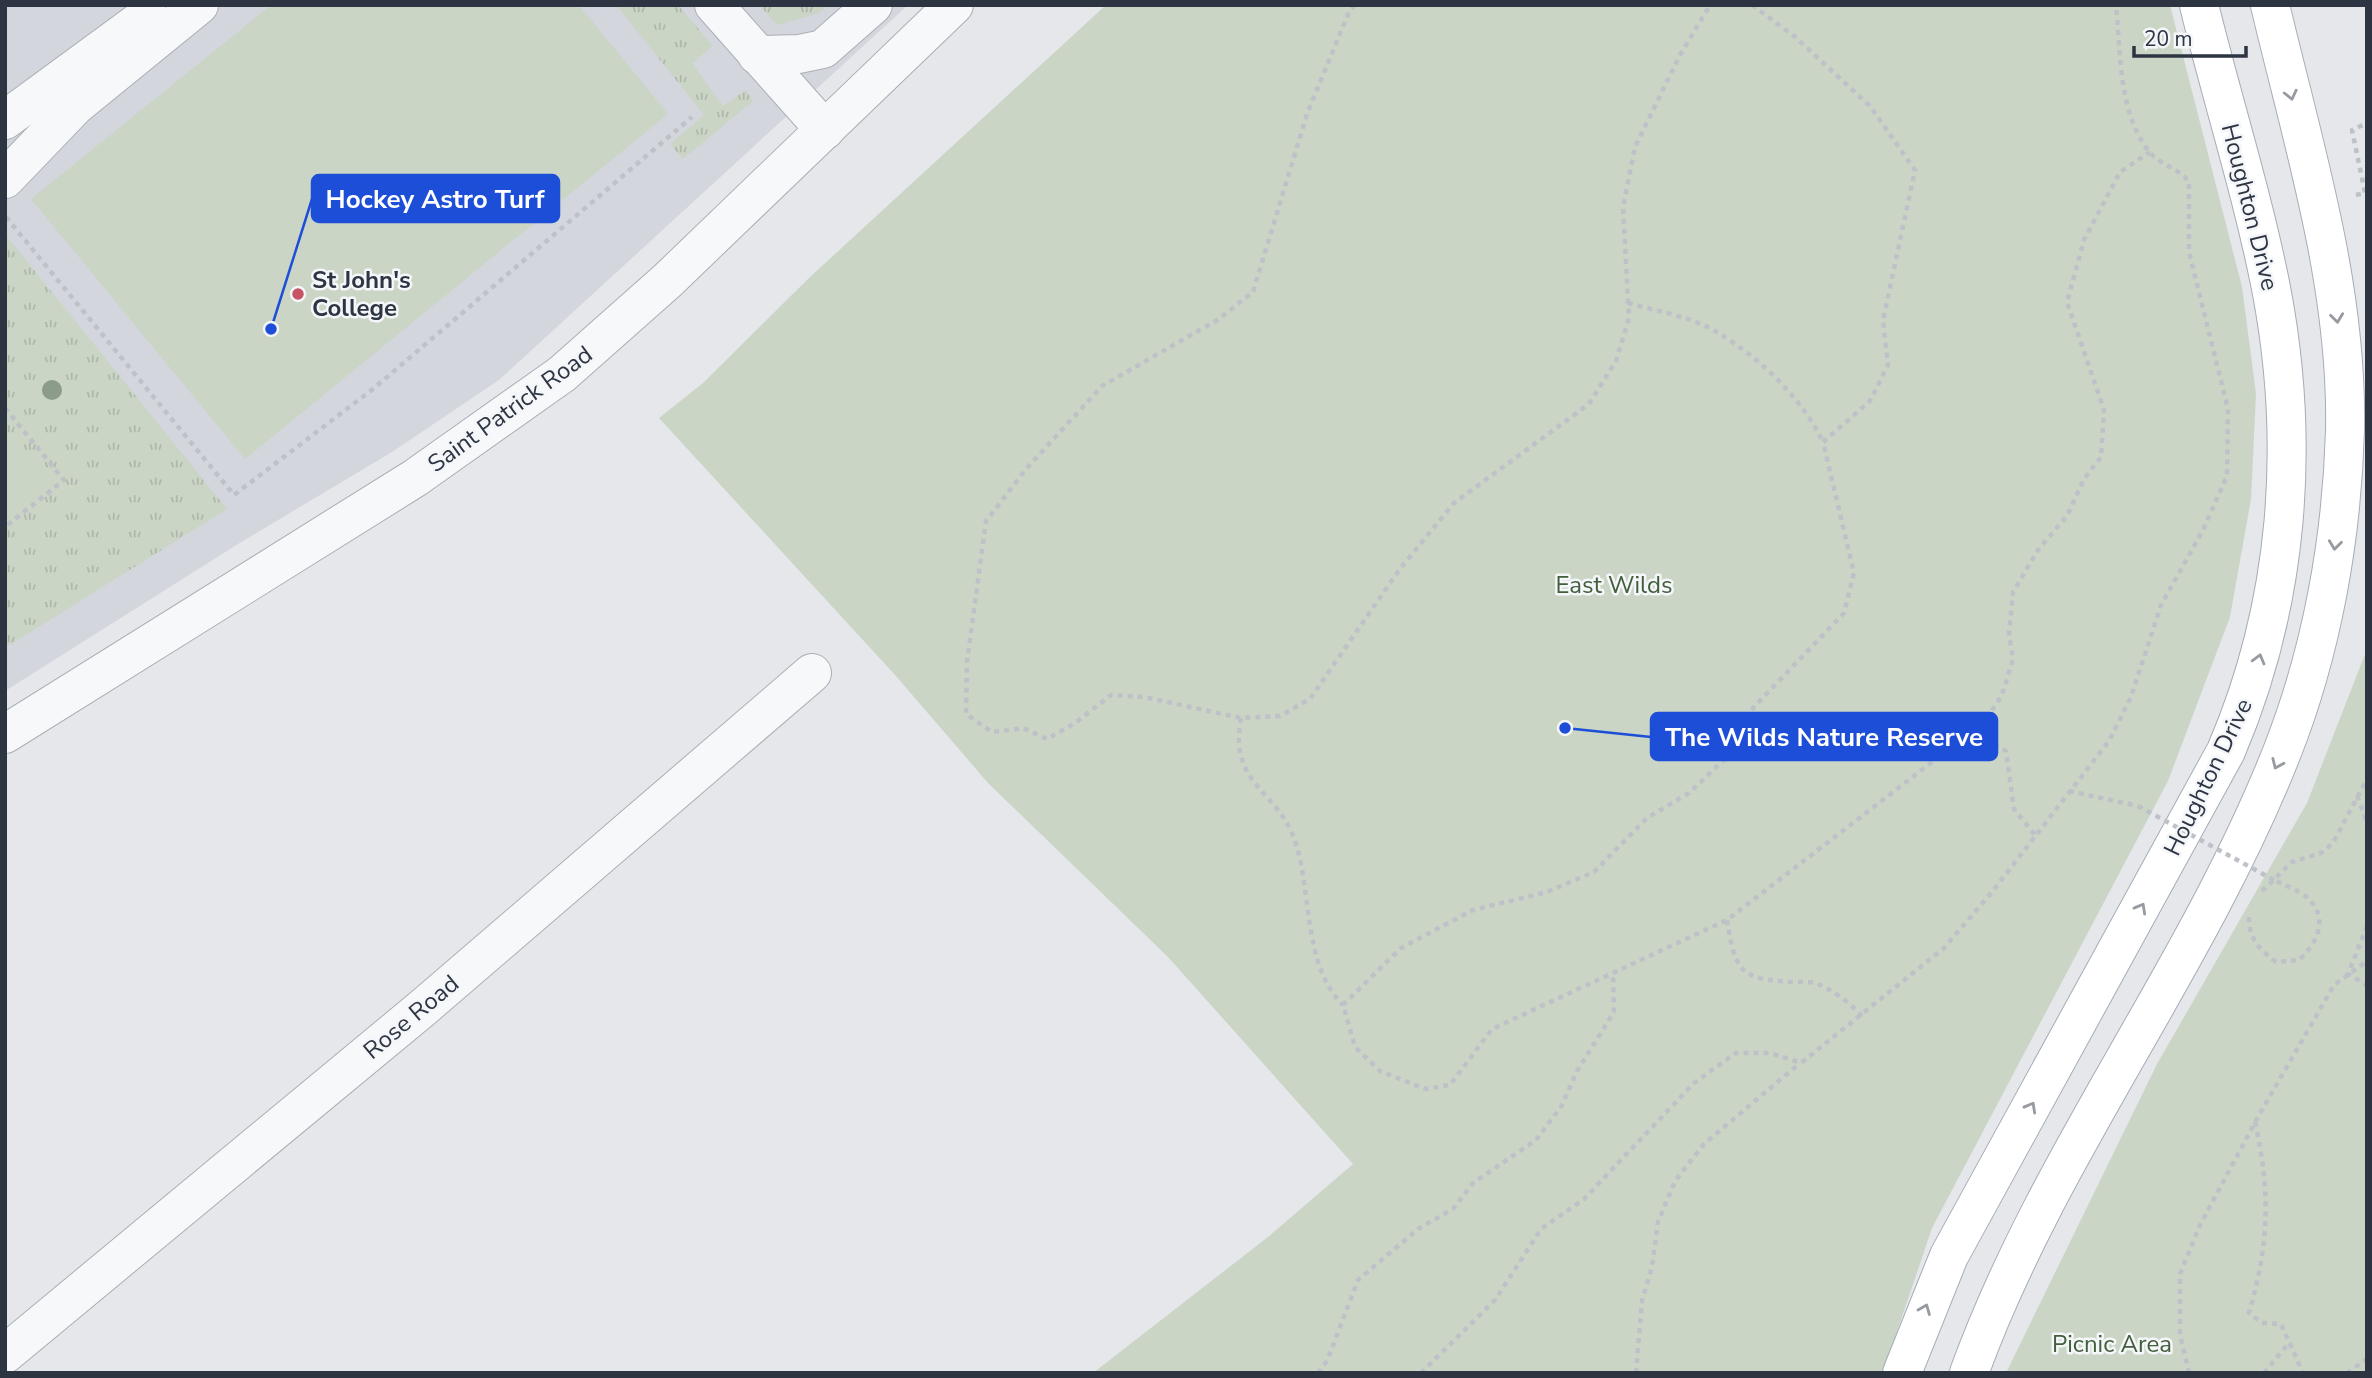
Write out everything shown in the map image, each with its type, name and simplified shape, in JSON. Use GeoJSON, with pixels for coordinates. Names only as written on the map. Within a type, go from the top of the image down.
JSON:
{"type":"FeatureCollection","features":[{"type":"Feature","properties":{"kind":"main road","name":"Houghton Drive"},"geometry":{"type":"LineString","coordinates":[[1902,1373],[1949,1256],[2226,751],[2245,708],[2270,618],[2287,494],[2287,432],[2278,331],[2242,164],[2199,5]]}},
{"type":"Feature","properties":{"kind":"main road"},"geometry":{"type":"LineString","coordinates":[[1969,1373],[2018,1252],[2238,850],[2282,752],[2301,696],[2323,611],[2356,427],[2342,356],[2328,254],[2270,5]]}},
{"type":"Feature","properties":{"kind":"street"},"geometry":{"type":"LineString","coordinates":[[5,120],[161,5]]}},
{"type":"Feature","properties":{"kind":"street"},"geometry":{"type":"LineString","coordinates":[[5,179],[75,106],[200,5]]}},
{"type":"Feature","properties":{"kind":"street"},"geometry":{"type":"LineString","coordinates":[[715,5],[825,130]]}},
{"type":"Feature","properties":{"kind":"street"},"geometry":{"type":"LineString","coordinates":[[757,55],[799,54],[823,49],[873,5]]}},
{"type":"Feature","properties":{"kind":"street","name":"Saint Patrick Road"},"geometry":{"type":"LineString","coordinates":[[5,734],[415,478],[515,409],[600,342],[954,5]]}},
{"type":"Feature","properties":{"kind":"street","name":"Rose Road"},"geometry":{"type":"LineString","coordinates":[[5,1354],[425,1006],[812,674]]}},
{"type":"Feature","properties":{"kind":"path"},"geometry":{"type":"LineString","coordinates":[[1355,5],[1349,12],[1307,114],[1253,292],[1219,319],[1102,386],[1027,468],[986,521],[967,662],[967,714],[992,732],[1023,728],[1047,739],[1075,723],[1111,695],[1144,697],[1241,718],[1280,716],[1310,699],[1399,570],[1454,503],[1589,404],[1616,361],[1629,318],[1623,206],[1636,147],[1680,55],[1710,5]]}},
{"type":"Feature","properties":{"kind":"path"},"geometry":{"type":"LineString","coordinates":[[1752,5],[1794,36],[1870,106],[1915,170],[1883,320],[1888,365],[1870,401],[1823,442]]}},
{"type":"Feature","properties":{"kind":"path"},"geometry":{"type":"LineString","coordinates":[[1636,1373],[1642,1301],[1652,1267],[1657,1222],[1675,1181],[1704,1144],[1944,948],[1992,892],[2068,790],[2109,741],[2131,697],[2161,605],[2203,530],[2227,476],[2228,409],[2189,252],[2189,181],[2182,173],[2162,164],[2150,152],[2128,114],[2116,5]]}},
{"type":"Feature","properties":{"kind":"path"},"geometry":{"type":"LineString","coordinates":[[5,216],[234,495],[373,389],[692,117]]}},
{"type":"Feature","properties":{"kind":"path"},"geometry":{"type":"LineString","coordinates":[[1241,718],[1238,737],[1240,758],[1249,778],[1271,800],[1289,826],[1301,865],[1323,981],[1342,1005],[1355,1047],[1380,1071],[1425,1089],[1450,1085],[1492,1030],[1727,920],[1970,732],[1991,712],[2002,695],[2012,659],[2009,634],[2013,592],[2038,550],[2067,516],[2084,479],[2101,457],[2104,410],[2067,302],[2084,240],[2120,172],[2150,152]]}},
{"type":"Feature","properties":{"kind":"path"},"geometry":{"type":"LineString","coordinates":[[1342,1005],[1401,947],[1473,909],[1547,892],[1594,872],[1647,818],[1689,793],[1727,757],[1754,708],[1844,613],[1854,573],[1823,442],[1812,418],[1746,353],[1714,331],[1628,303]]}},
{"type":"Feature","properties":{"kind":"path"},"geometry":{"type":"LineString","coordinates":[[5,408],[64,480],[5,527]]}},
{"type":"Feature","properties":{"kind":"path"},"geometry":{"type":"LineString","coordinates":[[1970,732],[2006,751],[2014,809],[2035,835]]}},
{"type":"Feature","properties":{"kind":"path"},"geometry":{"type":"LineString","coordinates":[[2259,894],[2292,862],[2321,853],[2333,843],[2367,779]]}},
{"type":"Feature","properties":{"kind":"path"},"geometry":{"type":"LineString","coordinates":[[2068,790],[2138,806],[2308,898],[2320,923],[2315,945],[2299,960],[2276,962],[2263,952],[2248,929],[2251,905]]}},
{"type":"Feature","properties":{"kind":"path"},"geometry":{"type":"LineString","coordinates":[[2357,795],[2367,822]]}},
{"type":"Feature","properties":{"kind":"path"},"geometry":{"type":"LineString","coordinates":[[1727,920],[1738,965],[1753,978],[1818,984],[1849,1002],[1862,1016]]}},
{"type":"Feature","properties":{"kind":"path"},"geometry":{"type":"LineString","coordinates":[[2348,974],[2367,926]]}},
{"type":"Feature","properties":{"kind":"path"},"geometry":{"type":"LineString","coordinates":[[2189,1373],[2180,1334],[2180,1274],[2200,1226],[2255,1122],[2334,985],[2367,961]]}},
{"type":"Feature","properties":{"kind":"path"},"geometry":{"type":"LineString","coordinates":[[2348,974],[2367,985]]}},
{"type":"Feature","properties":{"kind":"path"},"geometry":{"type":"LineString","coordinates":[[1318,1373],[1327,1361],[1358,1280],[1418,1229],[1453,1209],[1473,1183],[1536,1140],[1561,1107],[1577,1071],[1614,1012],[1613,975]]}},
{"type":"Feature","properties":{"kind":"path"},"geometry":{"type":"LineString","coordinates":[[1421,1373],[1494,1300],[1541,1229],[1584,1199],[1694,1083],[1736,1053],[1770,1053],[1801,1063]]}},
{"type":"Feature","properties":{"kind":"path"},"geometry":{"type":"LineString","coordinates":[[2255,1122],[2267,1174],[2265,1249],[2249,1313],[2262,1323],[2281,1324],[2303,1373]]}},
{"type":"Feature","properties":{"kind":"path"},"geometry":{"type":"LineString","coordinates":[[2264,1373],[2288,1343]]}},
{"type":"Feature","properties":{"kind":"path"},"geometry":{"type":"LineString","coordinates":[[2347,1373],[2367,1359]]}},
{"type":"Feature","properties":{"kind":"shaded area","name":"St John's College"},"geometry":{"type":"Polygon","coordinates":[[[5,5],[908,5],[499,380],[392,452],[238,544],[5,691],[5,5]]]}},
{"type":"Feature","properties":{"kind":"green space"},"geometry":{"type":"Polygon","coordinates":[[[271,5],[579,5],[668,114],[245,459],[31,199],[271,5]]]}},
{"type":"Feature","properties":{"kind":"green space"},"geometry":{"type":"Polygon","coordinates":[[[616,5],[678,5],[713,46],[692,63],[723,106],[746,90],[753,101],[683,159],[670,144],[704,115],[616,5]]]}},
{"type":"Feature","properties":{"kind":"green space"},"geometry":{"type":"Polygon","coordinates":[[[759,5],[828,5],[819,13],[777,25],[759,5]]]}},
{"type":"Feature","properties":{"kind":"green space","name":"East Wilds"},"geometry":{"type":"Polygon","coordinates":[[[1106,5],[2170,5],[2242,287],[2256,394],[2251,499],[2230,617],[2168,781],[1932,1228],[1883,1373],[1093,1373],[1268,1237],[1353,1164],[1168,957],[988,783],[896,676],[659,418],[703,383],[810,277],[1106,5]]]}},
{"type":"Feature","properties":{"kind":"green space"},"geometry":{"type":"Polygon","coordinates":[[[5,234],[227,509],[5,648],[5,234]]]}},
{"type":"Feature","properties":{"kind":"green space"},"geometry":{"type":"Polygon","coordinates":[[[5,434],[47,484],[5,517],[5,434]]]}},
{"type":"Feature","properties":{"kind":"green space","name":"Picnic Area"},"geometry":{"type":"Polygon","coordinates":[[[2367,649],[2367,1373],[2006,1373],[2157,1064],[2307,803],[2367,649]]]}},
{"type":"Feature","properties":{"kind":"place","name":"St John's College"},"geometry":{"type":"Point","coordinates":[298,294]}},
{"type":"Feature","properties":{"kind":"place","name":"Hockey Astro Turf"},"geometry":{"type":"Point","coordinates":[271,329]}},
{"type":"Feature","properties":{"kind":"place","name":"The Wilds Nature Reserve"},"geometry":{"type":"Point","coordinates":[1565,728]}}]}
